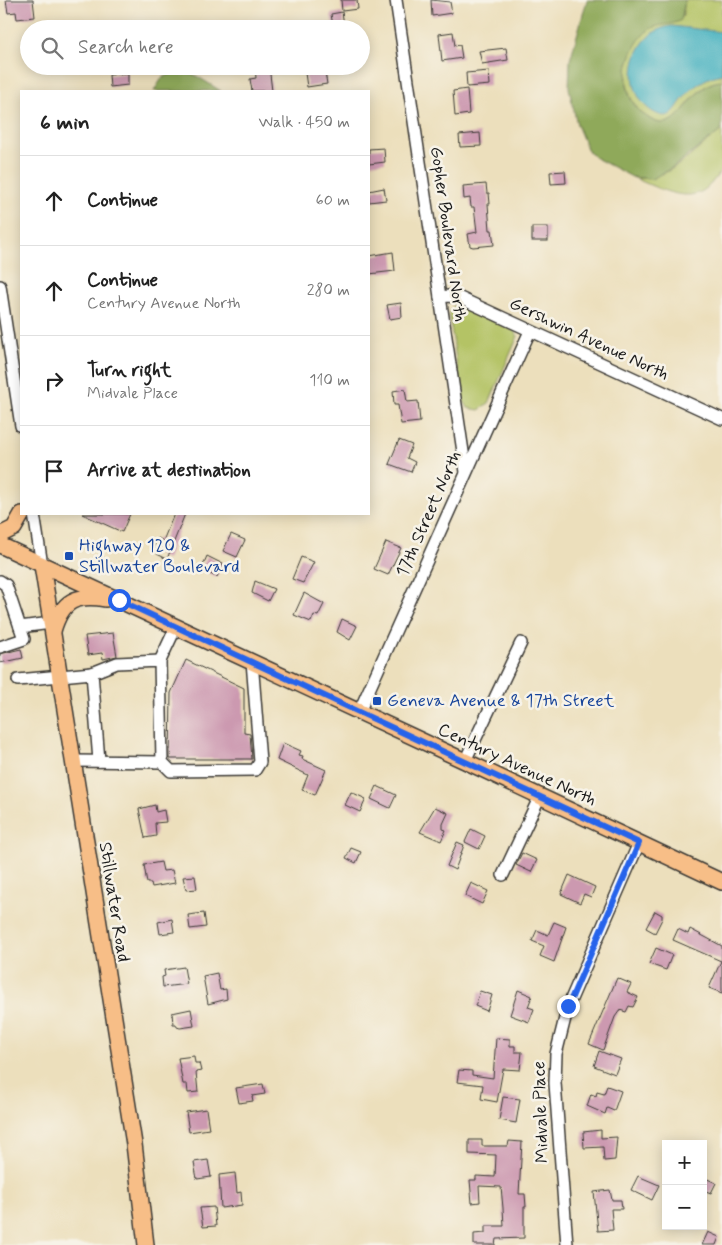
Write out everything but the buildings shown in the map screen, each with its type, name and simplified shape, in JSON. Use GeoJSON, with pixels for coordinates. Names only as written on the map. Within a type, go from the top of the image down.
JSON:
{"type":"FeatureCollection","features":[{"type":"Feature","properties":{"kind":"main road"},"geometry":{"type":"LineString","coordinates":[[0,535],[14,528],[21,515]]}},
{"type":"Feature","properties":{"kind":"main road","name":"Century Avenue North"},"geometry":{"type":"LineString","coordinates":[[0,546],[722,882]]}},
{"type":"Feature","properties":{"kind":"main road","name":"Stillwater Road"},"geometry":{"type":"LineString","coordinates":[[42,565],[134,1144],[146,1245]]}},
{"type":"Feature","properties":{"kind":"main road"},"geometry":{"type":"LineString","coordinates":[[51,627],[60,612],[74,600],[88,597],[119,600]]}},
{"type":"Feature","properties":{"kind":"street","name":"Gopher Boulevard North"},"geometry":{"type":"LineString","coordinates":[[396,0],[466,472]]}},
{"type":"Feature","properties":{"kind":"street"},"geometry":{"type":"LineString","coordinates":[[0,286],[20,419]]}},
{"type":"Feature","properties":{"kind":"street","name":"Gershwin Avenue North"},"geometry":{"type":"LineString","coordinates":[[440,296],[460,298],[722,419]]}},
{"type":"Feature","properties":{"kind":"street","name":"17th Street North"},"geometry":{"type":"LineString","coordinates":[[359,712],[530,330]]}},
{"type":"Feature","properties":{"kind":"street"},"geometry":{"type":"LineString","coordinates":[[34,515],[42,565]]}},
{"type":"Feature","properties":{"kind":"street"},"geometry":{"type":"LineString","coordinates":[[0,581],[6,585],[24,639],[0,647]]}},
{"type":"Feature","properties":{"kind":"street"},"geometry":{"type":"LineString","coordinates":[[20,627],[51,627]]}},
{"type":"Feature","properties":{"kind":"street"},"geometry":{"type":"LineString","coordinates":[[176,627],[160,661],[162,762],[171,772],[255,770],[260,762],[252,662]]}},
{"type":"Feature","properties":{"kind":"street"},"geometry":{"type":"LineString","coordinates":[[465,761],[520,643]]}},
{"type":"Feature","properties":{"kind":"street"},"geometry":{"type":"LineString","coordinates":[[18,680],[92,673],[117,663],[160,661]]}},
{"type":"Feature","properties":{"kind":"street"},"geometry":{"type":"LineString","coordinates":[[92,673],[99,761]]}},
{"type":"Feature","properties":{"kind":"street"},"geometry":{"type":"LineString","coordinates":[[73,761],[162,762]]}},
{"type":"Feature","properties":{"kind":"street"},"geometry":{"type":"LineString","coordinates":[[503,875],[540,796]]}},
{"type":"Feature","properties":{"kind":"street","name":"Midvale Place"},"geometry":{"type":"LineString","coordinates":[[567,1245],[554,1083],[556,1054],[568,1006],[639,843]]}},
{"type":"Feature","properties":{"kind":"green space"},"geometry":{"type":"Polygon","coordinates":[[[587,0],[685,0],[681,20],[655,27],[646,32],[633,50],[629,61],[627,83],[629,94],[634,104],[651,120],[659,123],[670,122],[677,117],[703,88],[712,83],[722,81],[722,130],[672,168],[652,179],[632,177],[594,157],[588,151],[577,125],[569,88],[570,60],[587,0]]]}},
{"type":"Feature","properties":{"kind":"green space"},"geometry":{"type":"Polygon","coordinates":[[[685,0],[722,0],[722,81],[712,83],[696,94],[672,120],[659,123],[644,115],[630,96],[627,84],[629,60],[633,49],[648,30],[660,23],[683,15],[685,0]]]}},
{"type":"Feature","properties":{"kind":"green space"},"geometry":{"type":"Polygon","coordinates":[[[168,75],[195,75],[219,90],[155,90],[162,78],[168,75]]]}},
{"type":"Feature","properties":{"kind":"green space"},"geometry":{"type":"Polygon","coordinates":[[[722,130],[722,169],[704,190],[696,194],[678,194],[668,192],[632,177],[645,178],[669,171],[722,130]]]}},
{"type":"Feature","properties":{"kind":"green space"},"geometry":{"type":"Polygon","coordinates":[[[454,306],[462,307],[514,331],[518,336],[489,403],[479,410],[468,408],[462,398],[449,314],[454,306]]]}},
{"type":"Feature","properties":{"kind":"water"},"geometry":{"type":"Polygon","coordinates":[[[672,26],[722,32],[722,74],[699,83],[686,95],[673,112],[663,116],[655,113],[643,104],[636,92],[633,78],[634,64],[639,50],[647,38],[658,30],[672,26]]]}},
{"type":"Feature","properties":{"kind":"place","name":"Highway 120 & Stillwater Boulevard"},"geometry":{"type":"Point","coordinates":[69,556]}},
{"type":"Feature","properties":{"kind":"place","name":"Geneva Avenue & 17th Street"},"geometry":{"type":"Point","coordinates":[377,701]}},
{"type":"Feature","properties":{"kind":"route"},"geometry":{"type":"LineString","coordinates":[[119,600],[639,843],[568,1006]]}}]}
